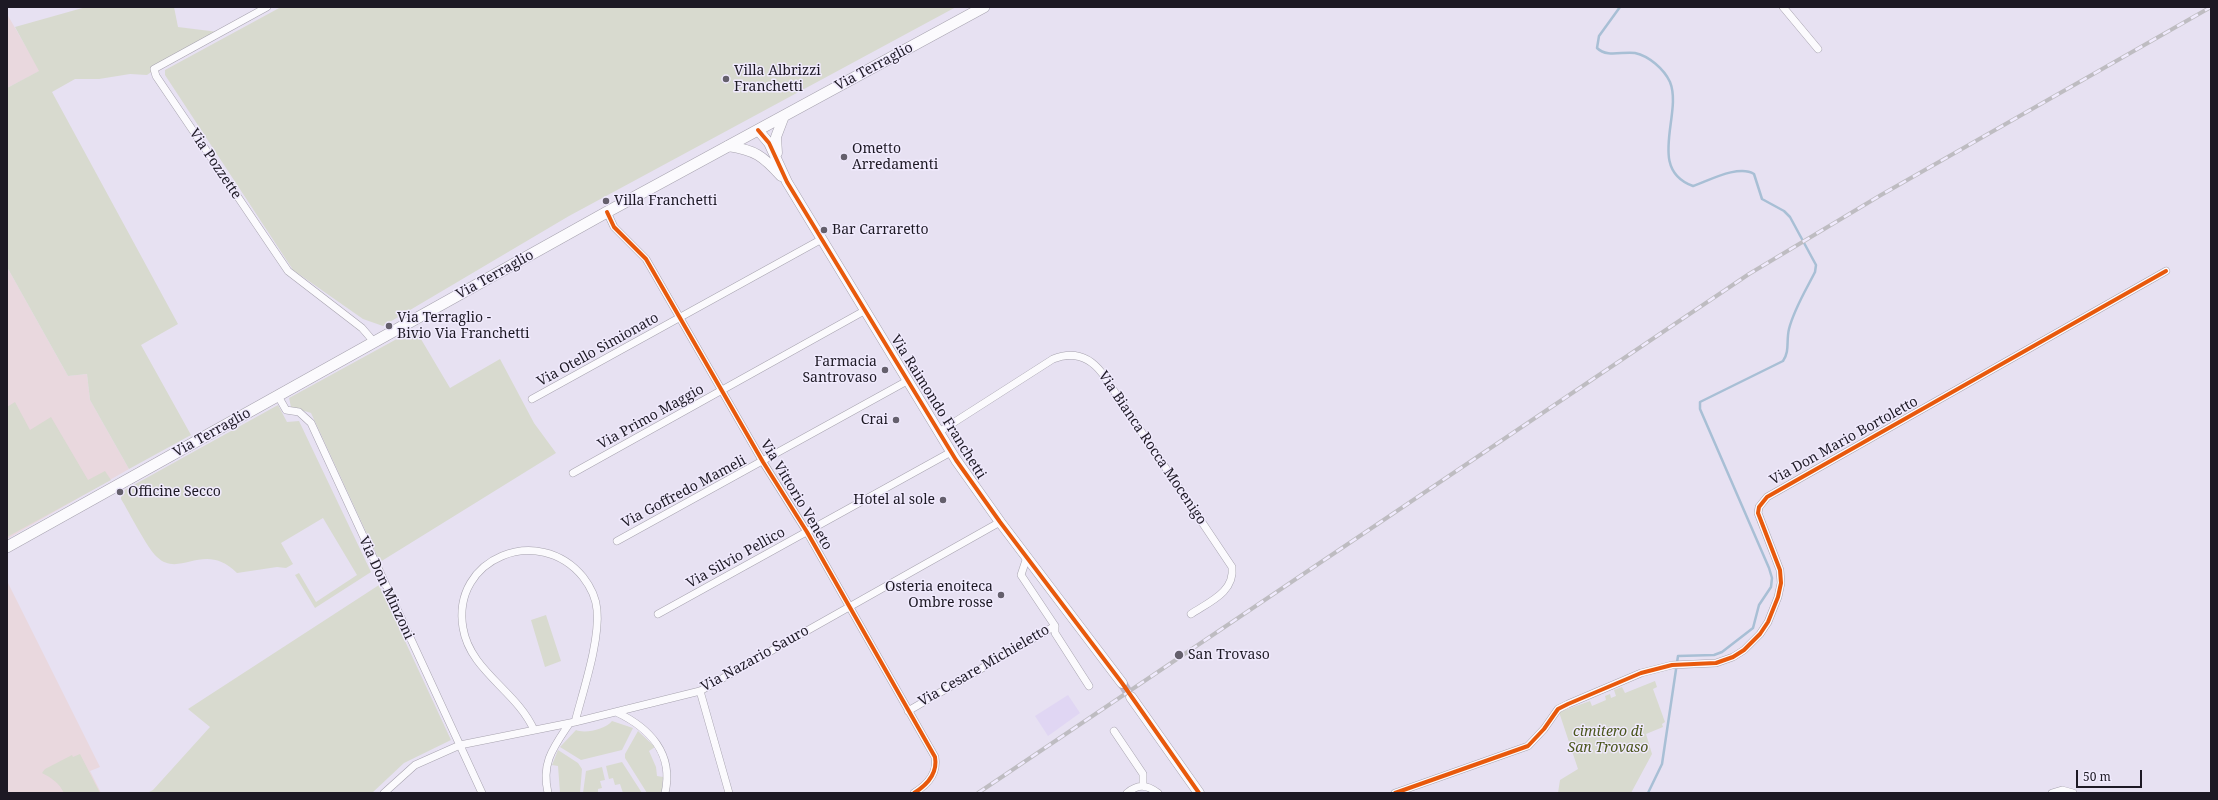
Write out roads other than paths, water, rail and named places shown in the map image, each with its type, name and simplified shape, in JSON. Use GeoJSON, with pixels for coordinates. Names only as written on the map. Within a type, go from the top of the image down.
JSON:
{"type":"FeatureCollection","features":[{"type":"Feature","properties":{"kind":"main road","name":"Via Terraglio"},"geometry":{"type":"LineString","coordinates":[[7,547],[607,212],[984,7]]}},
{"type":"Feature","properties":{"kind":"street","name":"Via Pozzette"},"geometry":{"type":"LineString","coordinates":[[267,7],[154,69],[156,76],[288,271],[362,328],[374,342]]}},
{"type":"Feature","properties":{"kind":"street"},"geometry":{"type":"LineString","coordinates":[[1783,7],[1818,49]]}},
{"type":"Feature","properties":{"kind":"street","name":"Via Raimondo Franchetti"},"geometry":{"type":"LineString","coordinates":[[777,159],[776,137],[784,116]]}},
{"type":"Feature","properties":{"kind":"street","name":"Via Raimondo Franchetti"},"geometry":{"type":"LineString","coordinates":[[758,130],[761,150],[765,158],[787,182]]}},
{"type":"Feature","properties":{"kind":"street","name":"Via Raimondo Franchetti"},"geometry":{"type":"LineString","coordinates":[[758,130],[769,143],[787,182],[951,452],[1000,522],[1122,683]]}},
{"type":"Feature","properties":{"kind":"street","name":"Via Raimondo Franchetti"},"geometry":{"type":"LineString","coordinates":[[728,146],[755,152],[765,158]]}},
{"type":"Feature","properties":{"kind":"street","name":"Via Vittorio Veneto"},"geometry":{"type":"LineString","coordinates":[[607,212],[614,227],[646,259],[723,390],[763,462],[807,532],[935,758],[935,771],[928,782],[914,793]]}},
{"type":"Feature","properties":{"kind":"street","name":"Via Otello Simionato"},"geometry":{"type":"LineString","coordinates":[[532,399],[822,239]]}},
{"type":"Feature","properties":{"kind":"street","name":"Via Don Mario Bortoletto"},"geometry":{"type":"LineString","coordinates":[[1395,793],[1528,746],[1563,706],[1641,674],[1676,665],[1716,662],[1733,657],[1753,641],[1768,622],[1778,597],[1781,583],[1780,570],[1758,513],[1759,507],[1767,497],[2166,271]]}},
{"type":"Feature","properties":{"kind":"street","name":"Via Primo Maggio"},"geometry":{"type":"LineString","coordinates":[[573,473],[864,311]]}},
{"type":"Feature","properties":{"kind":"street","name":"Via Bianca Rocca Mocenigo"},"geometry":{"type":"LineString","coordinates":[[939,432],[1053,359],[1064,354],[1075,354],[1087,359],[1102,373],[1232,567],[1233,575],[1227,589],[1191,614]]}},
{"type":"Feature","properties":{"kind":"street","name":"Via Goffredo Mameli"},"geometry":{"type":"LineString","coordinates":[[617,541],[763,462],[907,381]]}},
{"type":"Feature","properties":{"kind":"street","name":"Via Don Minzoni"},"geometry":{"type":"LineString","coordinates":[[278,396],[286,410],[299,412],[310,423],[482,793]]}},
{"type":"Feature","properties":{"kind":"street","name":"Via Silvio Pellico"},"geometry":{"type":"LineString","coordinates":[[658,614],[951,452]]}},
{"type":"Feature","properties":{"kind":"street","name":"Via Nazario Sauro"},"geometry":{"type":"LineString","coordinates":[[384,793],[415,765],[460,745],[572,723],[700,691],[1000,522]]}},
{"type":"Feature","properties":{"kind":"street"},"geometry":{"type":"LineString","coordinates":[[534,730],[527,715],[471,653],[463,627],[464,602],[470,586],[486,566],[497,558],[511,552],[536,550],[562,558],[578,571],[586,580],[595,600],[597,621],[594,648],[572,723],[548,760],[545,773],[548,793]]}},
{"type":"Feature","properties":{"kind":"street","name":"Via Cesare Michieletto"},"geometry":{"type":"LineString","coordinates":[[908,711],[1055,626],[1021,574],[1027,557]]}},
{"type":"Feature","properties":{"kind":"street"},"geometry":{"type":"LineString","coordinates":[[1055,626],[1055,633],[1089,686]]}},
{"type":"Feature","properties":{"kind":"street"},"geometry":{"type":"LineString","coordinates":[[700,691],[729,793]]}},
{"type":"Feature","properties":{"kind":"street"},"geometry":{"type":"LineString","coordinates":[[1131,697],[1199,793]]}},
{"type":"Feature","properties":{"kind":"street"},"geometry":{"type":"LineString","coordinates":[[616,712],[638,725],[653,737],[662,749],[668,776],[665,793]]}},
{"type":"Feature","properties":{"kind":"street"},"geometry":{"type":"LineString","coordinates":[[1114,731],[1143,774],[1143,786]]}},
{"type":"Feature","properties":{"kind":"street"},"geometry":{"type":"LineString","coordinates":[[1127,793],[1133,788],[1143,786],[1151,788],[1158,793]]}},
{"type":"Feature","properties":{"kind":"street"},"geometry":{"type":"LineString","coordinates":[[2052,793],[2062,790],[2073,793]]}},
{"type":"Feature","properties":{"kind":"waterway"},"geometry":{"type":"LineString","coordinates":[[1620,7],[1599,36],[1597,48],[1605,53],[1635,53],[1651,60],[1664,72],[1670,82],[1673,95],[1668,154],[1671,167],[1679,178],[1693,186],[1732,172],[1748,171],[1754,174],[1762,199],[1784,211],[1790,217],[1816,265],[1815,272],[1791,322],[1788,333],[1787,350],[1783,361],[1700,402],[1700,409],[1769,568],[1772,578],[1771,587],[1759,605],[1753,628],[1722,652],[1714,655],[1678,656],[1662,764],[1648,793]]}},
{"type":"Feature","properties":{"kind":"tunnel"},"geometry":{"type":"LineString","coordinates":[[1122,683],[1131,697]]}},
{"type":"Feature","properties":{"kind":"railway"},"geometry":{"type":"LineString","coordinates":[[978,793],[1749,274],[1881,195],[2211,7]]}},
{"type":"Feature","properties":{"kind":"place","name":"Villa Albrizzi Franchetti"},"geometry":{"type":"Point","coordinates":[726,79]}},
{"type":"Feature","properties":{"kind":"place","name":"Ometto Arredamenti"},"geometry":{"type":"Point","coordinates":[844,157]}},
{"type":"Feature","properties":{"kind":"place","name":"Villa Franchetti"},"geometry":{"type":"Point","coordinates":[606,201]}},
{"type":"Feature","properties":{"kind":"place","name":"Bar Carraretto"},"geometry":{"type":"Point","coordinates":[824,230]}},
{"type":"Feature","properties":{"kind":"place","name":"Via Terraglio - Bivio Via Franchetti"},"geometry":{"type":"Point","coordinates":[389,326]}},
{"type":"Feature","properties":{"kind":"place","name":"Farmacia Santrovaso"},"geometry":{"type":"Point","coordinates":[885,370]}},
{"type":"Feature","properties":{"kind":"place","name":"Crai"},"geometry":{"type":"Point","coordinates":[896,420]}},
{"type":"Feature","properties":{"kind":"place","name":"Officine Secco"},"geometry":{"type":"Point","coordinates":[120,492]}},
{"type":"Feature","properties":{"kind":"place","name":"Hotel al sole"},"geometry":{"type":"Point","coordinates":[943,500]}},
{"type":"Feature","properties":{"kind":"place","name":"Osteria enoiteca Ombre rosse"},"geometry":{"type":"Point","coordinates":[1001,595]}},
{"type":"Feature","properties":{"kind":"place","name":"San Trovaso"},"geometry":{"type":"Point","coordinates":[1179,655]}},
{"type":"Feature","properties":{"kind":"park label","name":"cimitero di San Trovaso"},"geometry":{"type":"Point","coordinates":[1608,740]}}]}
